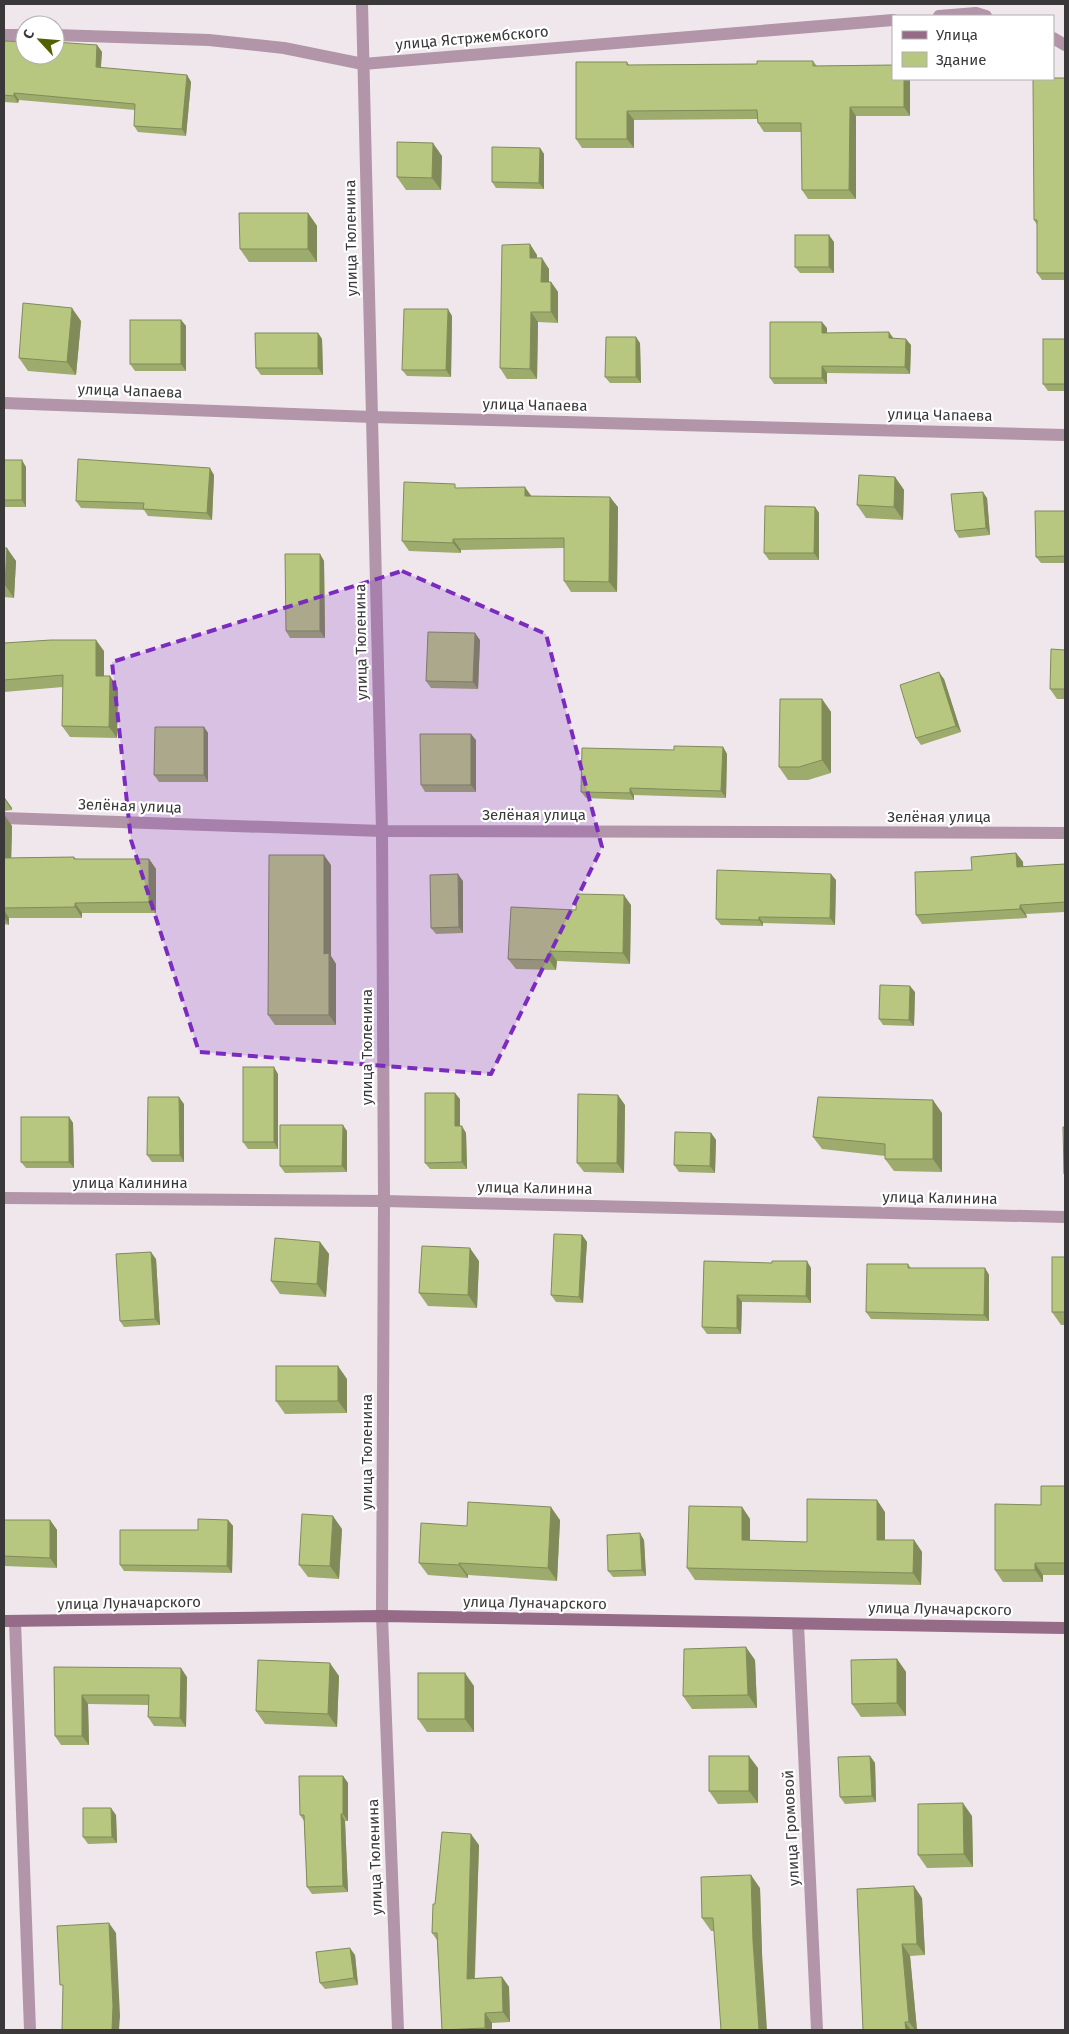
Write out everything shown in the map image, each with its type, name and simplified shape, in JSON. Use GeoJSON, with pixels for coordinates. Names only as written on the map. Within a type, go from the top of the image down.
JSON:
{"type":"FeatureCollection","features":[{"type":"Feature","properties":{"kind":"main road","name":"улица Луначарского"},"geometry":{"type":"LineString","coordinates":[[9,1621],[382,1616],[1065,1628]]}},
{"type":"Feature","properties":{"kind":"street","name":"улица Тюленина"},"geometry":{"type":"LineString","coordinates":[[362,4],[382,831],[384,1201],[382,1616],[398,2030]]}},
{"type":"Feature","properties":{"kind":"street"},"geometry":{"type":"LineString","coordinates":[[951,15],[976,13],[983,15]]}},
{"type":"Feature","properties":{"kind":"street","name":"улица Ястржембского"},"geometry":{"type":"LineString","coordinates":[[65,34],[209,40],[284,48],[363,64],[892,20]]}},
{"type":"Feature","properties":{"kind":"street"},"geometry":{"type":"LineString","coordinates":[[1054,39],[1065,46]]}},
{"type":"Feature","properties":{"kind":"street","name":"улица Чапаева"},"geometry":{"type":"LineString","coordinates":[[4,403],[372,417],[1065,435]]}},
{"type":"Feature","properties":{"kind":"street","name":"Зелёная улица"},"geometry":{"type":"LineString","coordinates":[[4,818],[382,831],[1065,833]]}},
{"type":"Feature","properties":{"kind":"street","name":"улица Калинина"},"geometry":{"type":"LineString","coordinates":[[4,1198],[384,1201],[1065,1217]]}},
{"type":"Feature","properties":{"kind":"street"},"geometry":{"type":"LineString","coordinates":[[9,1621],[30,2030]]}},
{"type":"Feature","properties":{"kind":"street","name":"улица Громовой"},"geometry":{"type":"LineString","coordinates":[[798,1624],[816,2030]]}},
{"type":"Feature","properties":{"kind":"highlighted area"},"geometry":{"type":"Polygon","coordinates":[[[402,571],[546,634],[602,847],[491,1074],[199,1052],[131,840],[112,662],[402,571]]]}},
{"type":"Feature","properties":{"kind":"building"},"geometry":{"type":"Polygon","coordinates":[[[4,41],[15,42],[15,65],[65,65],[65,43],[97,45],[96,67],[187,75],[182,129],[134,126],[135,104],[14,93],[14,96],[4,95],[4,41]]]}},
{"type":"Feature","properties":{"kind":"building"},"geometry":{"type":"Polygon","coordinates":[[[757,61],[813,61],[813,66],[892,65],[892,80],[904,80],[904,107],[850,107],[849,190],[802,190],[801,123],[758,123],[757,110],[627,111],[627,139],[576,139],[576,62],[627,62],[627,65],[757,64],[757,61]]]}},
{"type":"Feature","properties":{"kind":"building"},"geometry":{"type":"Polygon","coordinates":[[[1065,78],[1065,273],[1037,273],[1037,220],[1034,220],[1033,80],[1065,78]]]}},
{"type":"Feature","properties":{"kind":"building"},"geometry":{"type":"Polygon","coordinates":[[[397,142],[433,143],[432,178],[397,177],[397,142]]]}},
{"type":"Feature","properties":{"kind":"building"},"geometry":{"type":"Polygon","coordinates":[[[492,147],[540,148],[539,183],[492,182],[492,147]]]}},
{"type":"Feature","properties":{"kind":"building"},"geometry":{"type":"Polygon","coordinates":[[[239,213],[308,213],[308,249],[240,249],[239,213]]]}},
{"type":"Feature","properties":{"kind":"building"},"geometry":{"type":"Polygon","coordinates":[[[795,235],[829,235],[829,267],[795,267],[795,235]]]}},
{"type":"Feature","properties":{"kind":"building"},"geometry":{"type":"Polygon","coordinates":[[[530,244],[530,258],[542,258],[541,282],[551,282],[551,312],[531,312],[530,369],[500,368],[502,245],[530,244]]]}},
{"type":"Feature","properties":{"kind":"building"},"geometry":{"type":"Polygon","coordinates":[[[23,303],[72,308],[67,362],[19,358],[23,303]]]}},
{"type":"Feature","properties":{"kind":"building"},"geometry":{"type":"Polygon","coordinates":[[[404,309],[448,309],[446,370],[402,370],[404,309]]]}},
{"type":"Feature","properties":{"kind":"building"},"geometry":{"type":"Polygon","coordinates":[[[130,320],[181,320],[181,364],[130,364],[130,320]]]}},
{"type":"Feature","properties":{"kind":"building"},"geometry":{"type":"Polygon","coordinates":[[[770,322],[822,322],[822,333],[889,332],[889,338],[906,339],[905,367],[822,366],[822,378],[770,378],[770,322]]]}},
{"type":"Feature","properties":{"kind":"building"},"geometry":{"type":"Polygon","coordinates":[[[255,333],[318,333],[318,368],[256,368],[255,333]]]}},
{"type":"Feature","properties":{"kind":"building"},"geometry":{"type":"Polygon","coordinates":[[[606,337],[636,337],[636,377],[605,377],[606,337]]]}},
{"type":"Feature","properties":{"kind":"building"},"geometry":{"type":"Polygon","coordinates":[[[1043,339],[1065,339],[1065,384],[1043,384],[1043,339]]]}},
{"type":"Feature","properties":{"kind":"building"},"geometry":{"type":"Polygon","coordinates":[[[78,459],[210,468],[207,513],[143,509],[144,503],[76,501],[78,459]]]}},
{"type":"Feature","properties":{"kind":"building"},"geometry":{"type":"Polygon","coordinates":[[[4,460],[22,460],[22,500],[4,500],[4,460]]]}},
{"type":"Feature","properties":{"kind":"building"},"geometry":{"type":"Polygon","coordinates":[[[859,475],[895,477],[894,507],[857,505],[859,475]]]}},
{"type":"Feature","properties":{"kind":"building"},"geometry":{"type":"Polygon","coordinates":[[[404,482],[455,484],[455,488],[525,487],[525,496],[610,497],[609,582],[564,581],[564,538],[453,539],[453,543],[402,541],[404,482]]]}},
{"type":"Feature","properties":{"kind":"building"},"geometry":{"type":"Polygon","coordinates":[[[983,492],[986,528],[955,531],[951,494],[983,492]]]}},
{"type":"Feature","properties":{"kind":"building"},"geometry":{"type":"Polygon","coordinates":[[[765,506],[815,507],[814,553],[764,553],[765,506]]]}},
{"type":"Feature","properties":{"kind":"building"},"geometry":{"type":"Polygon","coordinates":[[[1035,511],[1065,511],[1065,556],[1036,557],[1035,511]]]}},
{"type":"Feature","properties":{"kind":"building"},"geometry":{"type":"Polygon","coordinates":[[[4,548],[7,548],[5,585],[4,585],[4,548]]]}},
{"type":"Feature","properties":{"kind":"building"},"geometry":{"type":"Polygon","coordinates":[[[285,554],[320,554],[320,631],[286,631],[285,554]]]}},
{"type":"Feature","properties":{"kind":"building"},"geometry":{"type":"Polygon","coordinates":[[[428,632],[475,633],[473,682],[426,681],[428,632]]]}},
{"type":"Feature","properties":{"kind":"building"},"geometry":{"type":"Polygon","coordinates":[[[96,640],[96,676],[110,676],[109,727],[62,726],[63,675],[4,680],[4,643],[96,640]]]}},
{"type":"Feature","properties":{"kind":"building"},"geometry":{"type":"Polygon","coordinates":[[[1051,649],[1065,650],[1065,689],[1050,689],[1051,649]]]}},
{"type":"Feature","properties":{"kind":"building"},"geometry":{"type":"Polygon","coordinates":[[[939,672],[956,726],[916,738],[900,685],[939,672]]]}},
{"type":"Feature","properties":{"kind":"building"},"geometry":{"type":"Polygon","coordinates":[[[780,699],[822,699],[822,760],[799,767],[779,767],[780,699]]]}},
{"type":"Feature","properties":{"kind":"building"},"geometry":{"type":"Polygon","coordinates":[[[155,727],[204,727],[204,775],[154,775],[155,727]]]}},
{"type":"Feature","properties":{"kind":"building"},"geometry":{"type":"Polygon","coordinates":[[[420,734],[471,734],[471,785],[421,785],[420,734]]]}},
{"type":"Feature","properties":{"kind":"building"},"geometry":{"type":"Polygon","coordinates":[[[674,746],[723,747],[721,791],[630,788],[630,793],[581,792],[582,748],[674,750],[674,746]]]}},
{"type":"Feature","properties":{"kind":"building"},"geometry":{"type":"Polygon","coordinates":[[[4,816],[5,816],[4,850],[4,816]]]}},
{"type":"Feature","properties":{"kind":"building"},"geometry":{"type":"Polygon","coordinates":[[[1016,853],[1017,867],[1065,864],[1065,902],[1020,905],[1020,909],[916,915],[915,872],[972,870],[971,857],[1016,853]]]}},
{"type":"Feature","properties":{"kind":"building"},"geometry":{"type":"Polygon","coordinates":[[[269,855],[324,855],[324,954],[329,953],[329,1015],[268,1015],[269,855]]]}},
{"type":"Feature","properties":{"kind":"building"},"geometry":{"type":"Polygon","coordinates":[[[74,857],[74,859],[149,859],[149,902],[75,903],[75,907],[4,908],[4,858],[74,857]]]}},
{"type":"Feature","properties":{"kind":"building"},"geometry":{"type":"Polygon","coordinates":[[[717,870],[831,874],[830,918],[759,917],[759,920],[716,919],[717,870]]]}},
{"type":"Feature","properties":{"kind":"building"},"geometry":{"type":"Polygon","coordinates":[[[458,874],[459,927],[431,928],[430,875],[458,874]]]}},
{"type":"Feature","properties":{"kind":"building"},"geometry":{"type":"Polygon","coordinates":[[[577,894],[624,895],[623,953],[550,951],[549,960],[508,959],[511,907],[576,910],[577,894]]]}},
{"type":"Feature","properties":{"kind":"building"},"geometry":{"type":"Polygon","coordinates":[[[880,985],[910,986],[909,1020],[879,1019],[880,985]]]}},
{"type":"Feature","properties":{"kind":"building"},"geometry":{"type":"Polygon","coordinates":[[[243,1067],[274,1067],[274,1142],[243,1142],[243,1067]]]}},
{"type":"Feature","properties":{"kind":"building"},"geometry":{"type":"Polygon","coordinates":[[[425,1093],[455,1093],[455,1126],[462,1126],[462,1162],[425,1163],[425,1093]]]}},
{"type":"Feature","properties":{"kind":"building"},"geometry":{"type":"Polygon","coordinates":[[[578,1094],[618,1095],[617,1163],[577,1163],[578,1094]]]}},
{"type":"Feature","properties":{"kind":"building"},"geometry":{"type":"Polygon","coordinates":[[[148,1097],[179,1097],[180,1155],[147,1155],[148,1097]]]}},
{"type":"Feature","properties":{"kind":"building"},"geometry":{"type":"Polygon","coordinates":[[[818,1097],[933,1100],[933,1159],[885,1159],[885,1144],[813,1137],[818,1097]]]}},
{"type":"Feature","properties":{"kind":"building"},"geometry":{"type":"Polygon","coordinates":[[[21,1117],[69,1117],[69,1162],[21,1162],[21,1117]]]}},
{"type":"Feature","properties":{"kind":"building"},"geometry":{"type":"Polygon","coordinates":[[[280,1125],[343,1125],[342,1166],[280,1166],[280,1125]]]}},
{"type":"Feature","properties":{"kind":"building"},"geometry":{"type":"Polygon","coordinates":[[[1063,1127],[1065,1127],[1065,1174],[1064,1174],[1063,1127]]]}},
{"type":"Feature","properties":{"kind":"building"},"geometry":{"type":"Polygon","coordinates":[[[675,1132],[711,1133],[710,1166],[674,1165],[675,1132]]]}},
{"type":"Feature","properties":{"kind":"building"},"geometry":{"type":"Polygon","coordinates":[[[554,1234],[582,1235],[579,1297],[551,1295],[554,1234]]]}},
{"type":"Feature","properties":{"kind":"building"},"geometry":{"type":"Polygon","coordinates":[[[275,1238],[320,1242],[317,1284],[271,1281],[275,1238]]]}},
{"type":"Feature","properties":{"kind":"building"},"geometry":{"type":"Polygon","coordinates":[[[422,1246],[470,1248],[468,1295],[419,1293],[422,1246]]]}},
{"type":"Feature","properties":{"kind":"building"},"geometry":{"type":"Polygon","coordinates":[[[151,1252],[155,1319],[120,1321],[116,1254],[151,1252]]]}},
{"type":"Feature","properties":{"kind":"building"},"geometry":{"type":"Polygon","coordinates":[[[1052,1257],[1065,1257],[1065,1312],[1052,1312],[1052,1257]]]}},
{"type":"Feature","properties":{"kind":"building"},"geometry":{"type":"Polygon","coordinates":[[[704,1261],[772,1263],[772,1261],[807,1261],[806,1296],[737,1295],[737,1328],[702,1327],[704,1261]]]}},
{"type":"Feature","properties":{"kind":"building"},"geometry":{"type":"Polygon","coordinates":[[[867,1264],[908,1264],[908,1268],[985,1268],[984,1315],[866,1312],[867,1264]]]}},
{"type":"Feature","properties":{"kind":"building"},"geometry":{"type":"Polygon","coordinates":[[[276,1366],[338,1366],[338,1401],[276,1401],[276,1366]]]}},
{"type":"Feature","properties":{"kind":"building"},"geometry":{"type":"Polygon","coordinates":[[[1041,1486],[1065,1486],[1065,1563],[1035,1563],[1035,1570],[995,1570],[995,1504],[1041,1505],[1041,1486]]]}},
{"type":"Feature","properties":{"kind":"building"},"geometry":{"type":"Polygon","coordinates":[[[807,1499],[877,1500],[877,1540],[914,1540],[913,1573],[687,1568],[689,1506],[742,1507],[742,1540],[807,1542],[807,1499]]]}},
{"type":"Feature","properties":{"kind":"building"},"geometry":{"type":"Polygon","coordinates":[[[468,1502],[551,1507],[548,1568],[459,1563],[459,1565],[419,1563],[421,1523],[467,1526],[468,1502]]]}},
{"type":"Feature","properties":{"kind":"building"},"geometry":{"type":"Polygon","coordinates":[[[302,1514],[333,1516],[330,1566],[299,1565],[302,1514]]]}},
{"type":"Feature","properties":{"kind":"building"},"geometry":{"type":"Polygon","coordinates":[[[198,1519],[228,1520],[227,1566],[120,1565],[120,1530],[198,1530],[198,1519]]]}},
{"type":"Feature","properties":{"kind":"building"},"geometry":{"type":"Polygon","coordinates":[[[4,1520],[50,1520],[50,1558],[4,1556],[4,1520]]]}},
{"type":"Feature","properties":{"kind":"building"},"geometry":{"type":"Polygon","coordinates":[[[640,1533],[642,1570],[608,1571],[607,1535],[640,1533]]]}},
{"type":"Feature","properties":{"kind":"building"},"geometry":{"type":"Polygon","coordinates":[[[746,1647],[748,1695],[683,1696],[684,1649],[746,1647]]]}},
{"type":"Feature","properties":{"kind":"building"},"geometry":{"type":"Polygon","coordinates":[[[897,1659],[897,1703],[852,1704],[851,1660],[897,1659]]]}},
{"type":"Feature","properties":{"kind":"building"},"geometry":{"type":"Polygon","coordinates":[[[258,1660],[330,1663],[328,1714],[256,1711],[258,1660]]]}},
{"type":"Feature","properties":{"kind":"building"},"geometry":{"type":"Polygon","coordinates":[[[54,1667],[181,1668],[180,1718],[148,1717],[149,1695],[82,1695],[82,1736],[55,1736],[54,1667]]]}},
{"type":"Feature","properties":{"kind":"building"},"geometry":{"type":"Polygon","coordinates":[[[418,1673],[465,1673],[465,1719],[418,1719],[418,1673]]]}},
{"type":"Feature","properties":{"kind":"building"},"geometry":{"type":"Polygon","coordinates":[[[709,1756],[749,1756],[749,1791],[709,1791],[709,1756]]]}},
{"type":"Feature","properties":{"kind":"building"},"geometry":{"type":"Polygon","coordinates":[[[870,1756],[872,1796],[840,1797],[838,1757],[870,1756]]]}},
{"type":"Feature","properties":{"kind":"building"},"geometry":{"type":"Polygon","coordinates":[[[299,1776],[343,1776],[343,1814],[341,1814],[343,1886],[307,1887],[304,1815],[300,1815],[299,1776]]]}},
{"type":"Feature","properties":{"kind":"building"},"geometry":{"type":"Polygon","coordinates":[[[963,1803],[964,1854],[918,1855],[918,1804],[963,1803]]]}},
{"type":"Feature","properties":{"kind":"building"},"geometry":{"type":"Polygon","coordinates":[[[83,1808],[111,1808],[112,1837],[83,1837],[83,1808]]]}},
{"type":"Feature","properties":{"kind":"building"},"geometry":{"type":"Polygon","coordinates":[[[442,1832],[471,1834],[467,1979],[502,1977],[503,2012],[485,2013],[485,2028],[442,2030],[437,1933],[432,1933],[433,1904],[435,1904],[442,1832]]]}},
{"type":"Feature","properties":{"kind":"building"},"geometry":{"type":"Polygon","coordinates":[[[751,1875],[759,2030],[721,2030],[713,1918],[702,1918],[701,1877],[751,1875]]]}},
{"type":"Feature","properties":{"kind":"building"},"geometry":{"type":"Polygon","coordinates":[[[914,1886],[917,1944],[902,1944],[909,2022],[905,2022],[906,2030],[863,2030],[857,1889],[914,1886]]]}},
{"type":"Feature","properties":{"kind":"building"},"geometry":{"type":"Polygon","coordinates":[[[109,1923],[113,2006],[112,2030],[62,2030],[63,1985],[60,1985],[57,1926],[109,1923]]]}},
{"type":"Feature","properties":{"kind":"building"},"geometry":{"type":"Polygon","coordinates":[[[350,1948],[354,1978],[320,1983],[316,1952],[350,1948]]]}}]}
